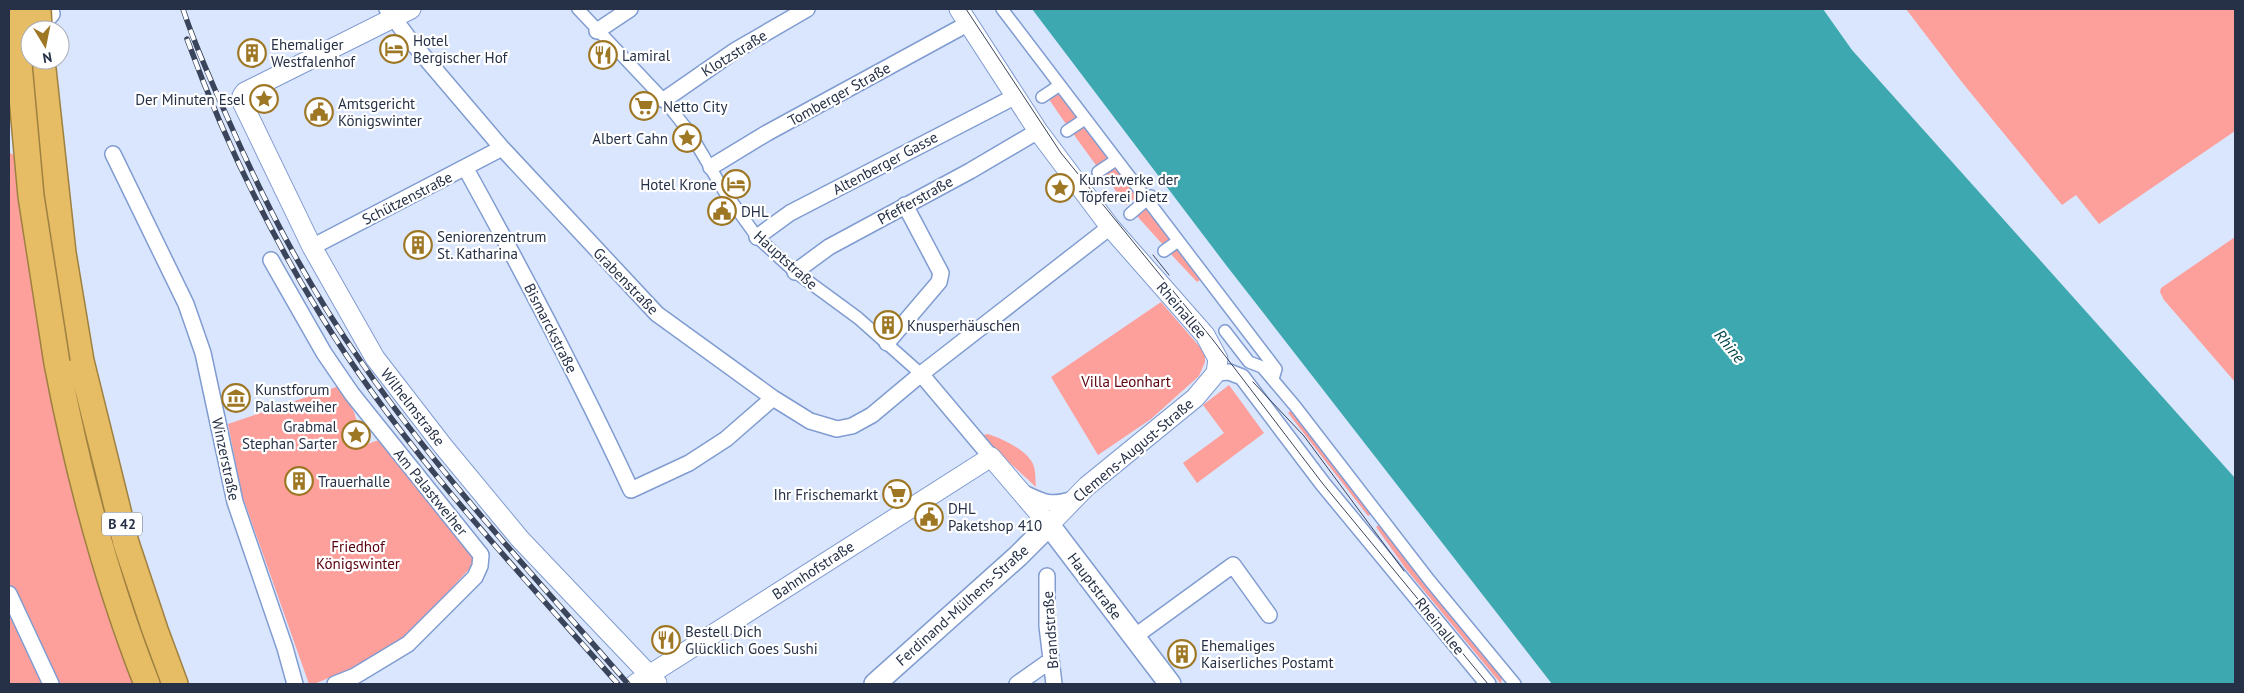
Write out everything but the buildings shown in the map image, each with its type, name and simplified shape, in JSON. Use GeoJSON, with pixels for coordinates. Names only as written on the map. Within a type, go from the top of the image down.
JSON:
{"type":"FeatureCollection","features":[{"type":"Feature","properties":{"kind":"highway","name":"B 42"},"geometry":{"type":"LineString","coordinates":[[14,9],[31,196],[69,362],[152,622],[175,684]]}},
{"type":"Feature","properties":{"kind":"highway","name":"B 42"},"geometry":{"type":"LineString","coordinates":[[43,70],[62,253],[74,445],[90,510],[119,607],[147,684]]}},
{"type":"Feature","properties":{"kind":"main road","name":"Hauptstraße"},"geometry":{"type":"LineString","coordinates":[[1049,525],[1170,684]]}},
{"type":"Feature","properties":{"kind":"main road","name":"Ferdinand-Mülhens-Straße"},"geometry":{"type":"LineString","coordinates":[[875,684],[1018,556],[1049,525]]}},
{"type":"Feature","properties":{"kind":"main road"},"geometry":{"type":"LineString","coordinates":[[1018,556],[1048,549],[1068,549]]}},
{"type":"Feature","properties":{"kind":"street"},"geometry":{"type":"LineString","coordinates":[[47,20],[52,14],[51,9]]}},
{"type":"Feature","properties":{"kind":"street","name":"Hauptstraße"},"geometry":{"type":"LineString","coordinates":[[578,9],[664,100],[690,132],[740,215],[758,237],[795,272],[858,318],[921,374],[1049,525]]}},
{"type":"Feature","properties":{"kind":"street"},"geometry":{"type":"LineString","coordinates":[[597,31],[630,9]]}},
{"type":"Feature","properties":{"kind":"street","name":"Klotzstraße"},"geometry":{"type":"LineString","coordinates":[[664,100],[736,50],[807,9]]}},
{"type":"Feature","properties":{"kind":"street"},"geometry":{"type":"LineString","coordinates":[[1002,9],[1116,160],[1149,198],[1178,241],[1209,278],[1262,359],[1262,366],[1508,679],[1515,684]]}},
{"type":"Feature","properties":{"kind":"street","name":"Wilhelmstraße"},"geometry":{"type":"LineString","coordinates":[[398,12],[252,88],[242,96],[243,104],[312,247],[375,358],[443,446],[520,539],[647,680]]}},
{"type":"Feature","properties":{"kind":"street","name":"Grabenstraße"},"geometry":{"type":"LineString","coordinates":[[398,12],[410,40],[502,148],[656,314],[773,398],[810,422],[837,429],[852,426],[872,415],[921,374],[1110,227]]}},
{"type":"Feature","properties":{"kind":"street","name":"Rheinallee"},"geometry":{"type":"LineString","coordinates":[[964,16],[1038,131],[1110,227],[1205,335],[1218,359],[1216,373],[1229,372],[1242,377],[1324,484],[1488,684]]}},
{"type":"Feature","properties":{"kind":"street","name":"Tomberger Straße"},"geometry":{"type":"LineString","coordinates":[[711,167],[964,16]]}},
{"type":"Feature","properties":{"kind":"street"},"geometry":{"type":"LineString","coordinates":[[9,64],[20,51]]}},
{"type":"Feature","properties":{"kind":"street"},"geometry":{"type":"LineString","coordinates":[[1042,97],[1060,84]]}},
{"type":"Feature","properties":{"kind":"street","name":"Altenberger Gasse"},"geometry":{"type":"LineString","coordinates":[[758,237],[790,213],[1016,96]]}},
{"type":"Feature","properties":{"kind":"street"},"geometry":{"type":"LineString","coordinates":[[1067,131],[1085,119]]}},
{"type":"Feature","properties":{"kind":"street","name":"Pfefferstraße"},"geometry":{"type":"LineString","coordinates":[[795,272],[829,247],[970,171],[1038,131]]}},
{"type":"Feature","properties":{"kind":"street","name":"Schützenstraße"},"geometry":{"type":"LineString","coordinates":[[312,247],[466,169],[502,148]]}},
{"type":"Feature","properties":{"kind":"street","name":"Winzerstraße"},"geometry":{"type":"LineString","coordinates":[[113,154],[186,304],[203,352],[235,502],[285,648],[295,684]]}},
{"type":"Feature","properties":{"kind":"street"},"geometry":{"type":"LineString","coordinates":[[1098,172],[1116,160]]}},
{"type":"Feature","properties":{"kind":"street","name":"Bismarckstraße"},"geometry":{"type":"LineString","coordinates":[[466,169],[539,303],[593,408],[631,490],[689,463],[726,439],[773,398]]}},
{"type":"Feature","properties":{"kind":"street"},"geometry":{"type":"LineString","coordinates":[[1130,214],[1149,198]]}},
{"type":"Feature","properties":{"kind":"street"},"geometry":{"type":"LineString","coordinates":[[887,343],[939,282],[941,273],[905,205]]}},
{"type":"Feature","properties":{"kind":"street"},"geometry":{"type":"LineString","coordinates":[[1164,251],[1178,241]]}},
{"type":"Feature","properties":{"kind":"street","name":"Am Palastweiher"},"geometry":{"type":"LineString","coordinates":[[271,260],[324,353],[348,388],[481,555],[480,566],[475,577],[408,644],[354,676],[335,684]]}},
{"type":"Feature","properties":{"kind":"street"},"geometry":{"type":"LineString","coordinates":[[1197,287],[1209,278]]}},
{"type":"Feature","properties":{"kind":"street"},"geometry":{"type":"LineString","coordinates":[[1226,331],[1249,362],[1262,359]]}},
{"type":"Feature","properties":{"kind":"street","name":"Clemens-August-Straße"},"geometry":{"type":"LineString","coordinates":[[1049,525],[1071,500],[1195,398],[1216,373]]}},
{"type":"Feature","properties":{"kind":"street","name":"Bahnhofstraße"},"geometry":{"type":"LineString","coordinates":[[647,680],[991,457]]}},
{"type":"Feature","properties":{"kind":"street","name":"Hauptstraße"},"geometry":{"type":"LineString","coordinates":[[1018,490],[1043,502],[1057,503],[1071,500]]}},
{"type":"Feature","properties":{"kind":"street"},"geometry":{"type":"LineString","coordinates":[[1134,637],[1233,565],[1269,615]]}},
{"type":"Feature","properties":{"kind":"street","name":"Brandstraße"},"geometry":{"type":"LineString","coordinates":[[1046,576],[1047,626],[1054,684]]}},
{"type":"Feature","properties":{"kind":"street"},"geometry":{"type":"LineString","coordinates":[[9,594],[52,684]]}},
{"type":"Feature","properties":{"kind":"street"},"geometry":{"type":"LineString","coordinates":[[1017,684],[1051,660]]}},
{"type":"Feature","properties":{"kind":"green space"},"geometry":{"type":"Polygon","coordinates":[[[1906,9],[2235,9],[2235,131],[2099,224],[2076,195],[2062,205],[1961,81],[1906,9]]]}},
{"type":"Feature","properties":{"kind":"green space"},"geometry":{"type":"Polygon","coordinates":[[[1060,89],[1081,118],[1068,127],[1048,98],[1060,89]]]}},
{"type":"Feature","properties":{"kind":"green space"},"geometry":{"type":"Polygon","coordinates":[[[1085,123],[1111,159],[1098,168],[1072,132],[1085,123]]]}},
{"type":"Feature","properties":{"kind":"green space"},"geometry":{"type":"Polygon","coordinates":[[[9,152],[18,158],[139,684],[9,684],[9,152]]]}},
{"type":"Feature","properties":{"kind":"green space"},"geometry":{"type":"Polygon","coordinates":[[[1115,164],[1139,195],[1126,205],[1103,173],[1115,164]]]}},
{"type":"Feature","properties":{"kind":"green space"},"geometry":{"type":"Polygon","coordinates":[[[1147,205],[1174,240],[1165,247],[1136,215],[1147,205]]]}},
{"type":"Feature","properties":{"kind":"green space"},"geometry":{"type":"Polygon","coordinates":[[[2235,237],[2235,382],[2164,300],[2160,292],[2161,288],[2235,237]]]}},
{"type":"Feature","properties":{"kind":"green space"},"geometry":{"type":"Polygon","coordinates":[[[1177,244],[1203,278],[1197,282],[1168,251],[1177,244]]]}},
{"type":"Feature","properties":{"kind":"green space","name":"Villa Leonhart"},"geometry":{"type":"Polygon","coordinates":[[[1161,302],[1205,353],[1205,362],[1199,376],[1151,419],[1098,455],[1051,377],[1161,302]]]}},
{"type":"Feature","properties":{"kind":"green space"},"geometry":{"type":"Polygon","coordinates":[[[1229,385],[1264,433],[1197,483],[1183,463],[1224,433],[1203,405],[1229,385]]]}},
{"type":"Feature","properties":{"kind":"green space","name":"Friedhof Königswinter"},"geometry":{"type":"Polygon","coordinates":[[[339,386],[354,412],[364,445],[379,440],[472,551],[474,564],[404,639],[353,668],[314,684],[309,684],[242,495],[228,424],[339,386]]]}},
{"type":"Feature","properties":{"kind":"green space"},"geometry":{"type":"Polygon","coordinates":[[[1292,410],[1373,513],[1368,516],[1288,413],[1292,410]]]}},
{"type":"Feature","properties":{"kind":"green space"},"geometry":{"type":"Polygon","coordinates":[[[988,434],[1013,445],[1030,459],[1035,469],[1036,487],[998,452],[983,435],[988,434]]]}},
{"type":"Feature","properties":{"kind":"green space"},"geometry":{"type":"Polygon","coordinates":[[[1381,523],[1502,676],[1501,684],[1406,569],[1376,527],[1381,523]]]}},
{"type":"Feature","properties":{"kind":"water","name":"Rhine"},"geometry":{"type":"Polygon","coordinates":[[[1032,9],[1823,9],[1852,50],[2235,478],[2235,684],[1552,684],[1226,265],[1032,9]]]}},
{"type":"Feature","properties":{"kind":"tram line"},"geometry":{"type":"LineString","coordinates":[[966,9],[1061,153],[1213,340],[1323,484],[1488,684]]}},
{"type":"Feature","properties":{"kind":"tram line"},"geometry":{"type":"LineString","coordinates":[[1153,255],[1169,275]]}},
{"type":"Feature","properties":{"kind":"tram line"},"geometry":{"type":"LineString","coordinates":[[1253,382],[1304,436],[1404,571]]}},
{"type":"Feature","properties":{"kind":"railway"},"geometry":{"type":"LineString","coordinates":[[183,9],[204,64],[272,214],[323,305],[342,334],[392,405],[457,487],[628,684]]}},
{"type":"Feature","properties":{"kind":"railway"},"geometry":{"type":"LineString","coordinates":[[187,39],[230,146],[264,215],[320,314],[352,363],[386,412],[461,505],[618,684]]}},
{"type":"Feature","properties":{"kind":"place","name":"Hotel Bergischer Hof"},"geometry":{"type":"Point","coordinates":[394,49]}},
{"type":"Feature","properties":{"kind":"place","name":"Ehemaliger Westfalenhof"},"geometry":{"type":"Point","coordinates":[252,53]}},
{"type":"Feature","properties":{"kind":"place","name":"Lamiral"},"geometry":{"type":"Point","coordinates":[603,55]}},
{"type":"Feature","properties":{"kind":"place","name":"Der Minuten Esel"},"geometry":{"type":"Point","coordinates":[264,99]}},
{"type":"Feature","properties":{"kind":"place","name":"Netto City"},"geometry":{"type":"Point","coordinates":[644,106]}},
{"type":"Feature","properties":{"kind":"place","name":"Amtsgericht Königswinter"},"geometry":{"type":"Point","coordinates":[319,112]}},
{"type":"Feature","properties":{"kind":"place","name":"Albert Cahn"},"geometry":{"type":"Point","coordinates":[687,138]}},
{"type":"Feature","properties":{"kind":"place","name":"Hotel Krone"},"geometry":{"type":"Point","coordinates":[736,184]}},
{"type":"Feature","properties":{"kind":"place","name":"Kunstwerke der Töpferei Dietz"},"geometry":{"type":"Point","coordinates":[1060,188]}},
{"type":"Feature","properties":{"kind":"place","name":"DHL"},"geometry":{"type":"Point","coordinates":[722,211]}},
{"type":"Feature","properties":{"kind":"place","name":"Seniorenzentrum St. Katharina"},"geometry":{"type":"Point","coordinates":[418,245]}},
{"type":"Feature","properties":{"kind":"place","name":"Knusperhäuschen"},"geometry":{"type":"Point","coordinates":[888,325]}},
{"type":"Feature","properties":{"kind":"place","name":"Kunstforum Palastweiher"},"geometry":{"type":"Point","coordinates":[236,398]}},
{"type":"Feature","properties":{"kind":"place","name":"Grabmal Stephan Sarter"},"geometry":{"type":"Point","coordinates":[356,435]}},
{"type":"Feature","properties":{"kind":"place","name":"Trauerhalle"},"geometry":{"type":"Point","coordinates":[299,481]}},
{"type":"Feature","properties":{"kind":"place","name":"Ihr Frischemarkt"},"geometry":{"type":"Point","coordinates":[897,494]}},
{"type":"Feature","properties":{"kind":"place","name":"DHL Paketshop 410"},"geometry":{"type":"Point","coordinates":[929,517]}},
{"type":"Feature","properties":{"kind":"place","name":"Bestell Dich Glücklich Goes Sushi"},"geometry":{"type":"Point","coordinates":[666,640]}},
{"type":"Feature","properties":{"kind":"place","name":"Ehemaliges Kaiserliches Postamt"},"geometry":{"type":"Point","coordinates":[1182,654]}}]}
